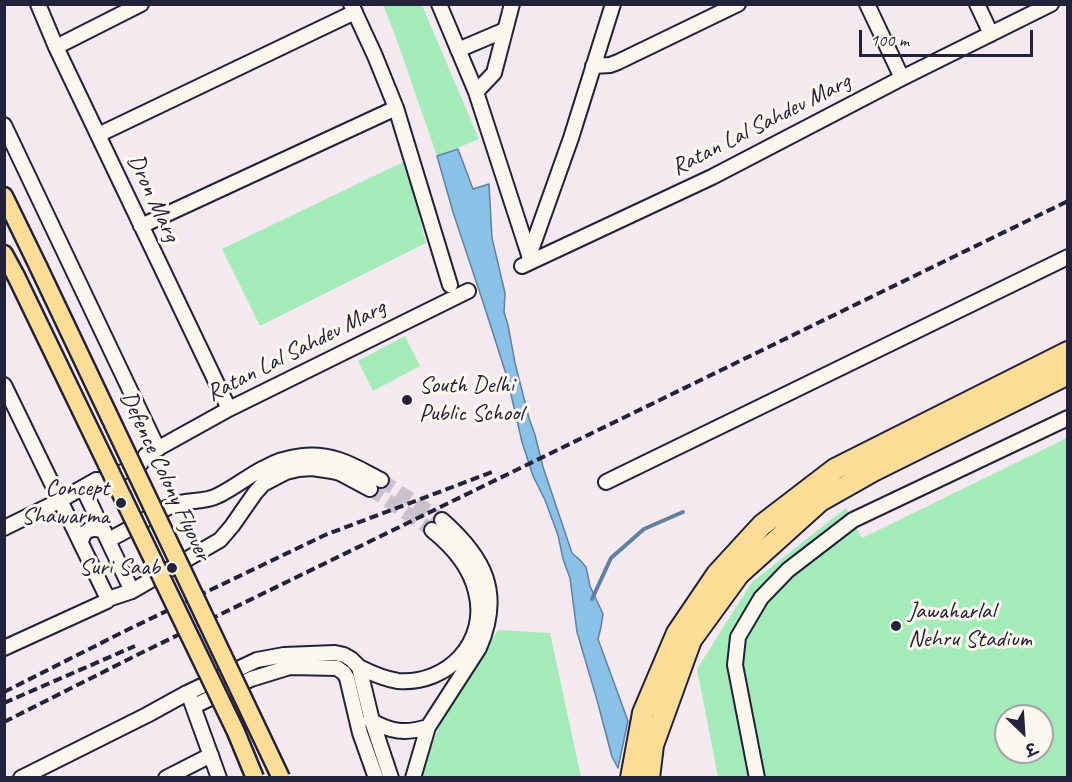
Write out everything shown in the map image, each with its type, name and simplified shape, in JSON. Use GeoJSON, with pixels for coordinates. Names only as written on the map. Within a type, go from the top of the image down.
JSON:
{"type":"FeatureCollection","features":[{"type":"Feature","properties":{"kind":"highway"},"geometry":{"type":"LineString","coordinates":[[649,777],[653,745],[690,640],[739,574],[820,501],[873,471],[943,425],[1068,352]]}},
{"type":"Feature","properties":{"kind":"highway"},"geometry":{"type":"LineString","coordinates":[[631,777],[643,713],[677,633],[717,574],[762,525],[835,469],[1068,374]]}},
{"type":"Feature","properties":{"kind":"main road","name":"Defence Colony Flyover"},"geometry":{"type":"LineString","coordinates":[[4,196],[281,777]]}},
{"type":"Feature","properties":{"kind":"main road","name":"Defence Colony Flyover"},"geometry":{"type":"LineString","coordinates":[[4,254],[236,732],[255,777]]}},
{"type":"Feature","properties":{"kind":"street","name":"Dron Marg"},"geometry":{"type":"LineString","coordinates":[[38,4],[56,47],[229,409]]}},
{"type":"Feature","properties":{"kind":"street"},"geometry":{"type":"LineString","coordinates":[[56,47],[141,4]]}},
{"type":"Feature","properties":{"kind":"street"},"geometry":{"type":"LineString","coordinates":[[439,4],[476,92],[527,260]]}},
{"type":"Feature","properties":{"kind":"street"},"geometry":{"type":"LineString","coordinates":[[476,92],[494,73],[512,4]]}},
{"type":"Feature","properties":{"kind":"street"},"geometry":{"type":"LineString","coordinates":[[527,260],[571,138],[613,4]]}},
{"type":"Feature","properties":{"kind":"street"},"geometry":{"type":"LineString","coordinates":[[594,66],[618,62],[720,9],[738,4]]}},
{"type":"Feature","properties":{"kind":"street"},"geometry":{"type":"LineString","coordinates":[[867,4],[902,78]]}},
{"type":"Feature","properties":{"kind":"street"},"geometry":{"type":"LineString","coordinates":[[977,4],[991,34]]}},
{"type":"Feature","properties":{"kind":"street","name":"Ratan Lal Sahdev Marg"},"geometry":{"type":"LineString","coordinates":[[527,260],[712,177],[902,78],[947,50],[991,34],[1051,4]]}},
{"type":"Feature","properties":{"kind":"street"},"geometry":{"type":"LineString","coordinates":[[98,135],[353,8],[396,108],[450,285]]}},
{"type":"Feature","properties":{"kind":"street"},"geometry":{"type":"LineString","coordinates":[[458,50],[505,30]]}},
{"type":"Feature","properties":{"kind":"street"},"geometry":{"type":"LineString","coordinates":[[141,226],[396,108]]}},
{"type":"Feature","properties":{"kind":"street"},"geometry":{"type":"LineString","coordinates":[[4,124],[152,452]]}},
{"type":"Feature","properties":{"kind":"street"},"geometry":{"type":"LineString","coordinates":[[606,482],[1068,257]]}},
{"type":"Feature","properties":{"kind":"street","name":"Ratan Lal Sahdev Marg"},"geometry":{"type":"LineString","coordinates":[[4,528],[96,480],[104,481],[141,463],[152,452],[229,409],[468,291]]}},
{"type":"Feature","properties":{"kind":"street"},"geometry":{"type":"LineString","coordinates":[[4,385],[83,549],[105,601]]}},
{"type":"Feature","properties":{"kind":"street"},"geometry":{"type":"LineString","coordinates":[[757,777],[735,665],[738,637],[761,598],[788,570],[853,520],[1068,418]]}},
{"type":"Feature","properties":{"kind":"street"},"geometry":{"type":"LineString","coordinates":[[4,648],[105,601],[132,591],[220,540],[263,484],[286,472],[312,468],[332,471],[375,484],[340,460],[318,456],[294,457],[265,467],[217,496],[200,501],[188,500],[106,536]]}},
{"type":"Feature","properties":{"kind":"street"},"geometry":{"type":"LineString","coordinates":[[83,488],[132,591]]}},
{"type":"Feature","properties":{"kind":"street"},"geometry":{"type":"LineString","coordinates":[[413,777],[428,727],[479,648],[485,634],[490,605],[487,580],[481,566],[463,540],[442,520]]}},
{"type":"Feature","properties":{"kind":"street"},"geometry":{"type":"LineString","coordinates":[[72,560],[83,549],[82,537],[85,532],[94,528],[106,536]]}},
{"type":"Feature","properties":{"kind":"street"},"geometry":{"type":"LineString","coordinates":[[359,667],[378,676],[398,681],[420,680],[439,673],[456,662],[466,651],[472,639],[477,618],[476,593],[461,559],[447,542],[432,530]]}},
{"type":"Feature","properties":{"kind":"street"},"geometry":{"type":"LineString","coordinates":[[21,777],[256,660],[284,655],[335,653],[344,655],[356,662],[359,667],[372,721],[391,777]]}},
{"type":"Feature","properties":{"kind":"street"},"geometry":{"type":"LineString","coordinates":[[194,706],[251,679],[279,670],[333,667],[340,669],[347,678],[365,750],[375,777]]}},
{"type":"Feature","properties":{"kind":"street"},"geometry":{"type":"LineString","coordinates":[[187,693],[194,706],[219,777]]}},
{"type":"Feature","properties":{"kind":"street"},"geometry":{"type":"LineString","coordinates":[[356,712],[381,727],[391,730],[415,731],[428,727]]}},
{"type":"Feature","properties":{"kind":"street"},"geometry":{"type":"LineString","coordinates":[[166,777],[212,755]]}},
{"type":"Feature","properties":{"kind":"green space"},"geometry":{"type":"Polygon","coordinates":[[[383,5],[422,5],[479,139],[437,156],[383,5]]]}},
{"type":"Feature","properties":{"kind":"green space"},"geometry":{"type":"Polygon","coordinates":[[[405,161],[426,243],[260,326],[222,249],[405,161]]]}},
{"type":"Feature","properties":{"kind":"green space"},"geometry":{"type":"Polygon","coordinates":[[[405,336],[420,366],[373,391],[358,361],[405,336]]]}},
{"type":"Feature","properties":{"kind":"green space","name":"Jawaharlal Nehru Stadium"},"geometry":{"type":"Polygon","coordinates":[[[1067,438],[1067,777],[718,777],[697,669],[752,582],[846,508],[862,538],[1067,438]]]}},
{"type":"Feature","properties":{"kind":"green space"},"geometry":{"type":"Polygon","coordinates":[[[498,630],[550,633],[581,777],[421,778],[443,717],[498,630]]]}},
{"type":"Feature","properties":{"kind":"water"},"geometry":{"type":"Polygon","coordinates":[[[458,149],[473,189],[489,184],[492,238],[505,293],[504,312],[529,418],[572,553],[586,567],[590,586],[603,614],[598,639],[628,721],[618,768],[612,757],[577,632],[570,578],[558,535],[533,476],[522,442],[507,377],[437,156],[458,149]]]}},
{"type":"Feature","properties":{"kind":"waterway"},"geometry":{"type":"LineString","coordinates":[[592,599],[611,558],[644,529],[683,512]]}},
{"type":"Feature","properties":{"kind":"tunnel"},"geometry":{"type":"LineString","coordinates":[[381,480],[442,520]]}},
{"type":"Feature","properties":{"kind":"tunnel"},"geometry":{"type":"LineString","coordinates":[[370,489],[432,530]]}},
{"type":"Feature","properties":{"kind":"railway"},"geometry":{"type":"LineString","coordinates":[[4,722],[1068,201]]}},
{"type":"Feature","properties":{"kind":"railway"},"geometry":{"type":"LineString","coordinates":[[4,692],[325,535],[495,471]]}},
{"type":"Feature","properties":{"kind":"railway"},"geometry":{"type":"LineString","coordinates":[[4,703],[135,646]]}},
{"type":"Feature","properties":{"kind":"place","name":"South Delhi Public School"},"geometry":{"type":"Point","coordinates":[407,400]}},
{"type":"Feature","properties":{"kind":"place","name":"Concept Shawarma"},"geometry":{"type":"Point","coordinates":[121,503]}},
{"type":"Feature","properties":{"kind":"place","name":"Suri Saab"},"geometry":{"type":"Point","coordinates":[172,568]}},
{"type":"Feature","properties":{"kind":"place","name":"Jawaharlal Nehru Stadium"},"geometry":{"type":"Point","coordinates":[896,626]}}]}
